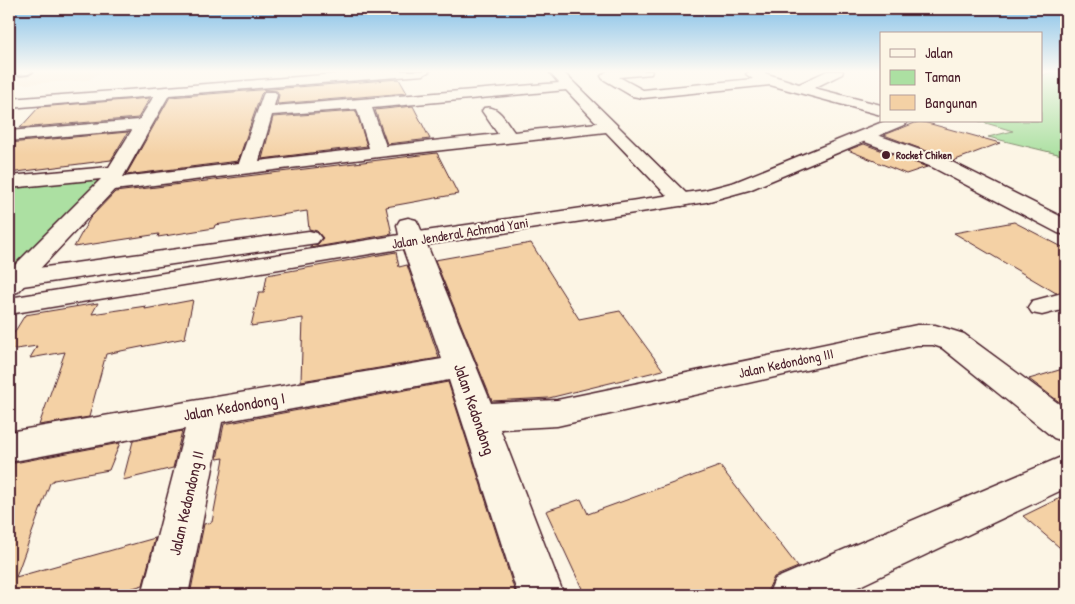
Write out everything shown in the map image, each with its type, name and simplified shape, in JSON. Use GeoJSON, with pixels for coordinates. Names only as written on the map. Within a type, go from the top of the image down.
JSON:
{"type":"FeatureCollection","features":[{"type":"Feature","properties":{"kind":"street"},"geometry":{"type":"LineString","coordinates":[[9,103],[58,99]]}},
{"type":"Feature","properties":{"kind":"street"},"geometry":{"type":"LineString","coordinates":[[11,281],[113,178],[160,99]]}},
{"type":"Feature","properties":{"kind":"street"},"geometry":{"type":"LineString","coordinates":[[247,168],[269,99]]}},
{"type":"Feature","properties":{"kind":"street"},"geometry":{"type":"LineString","coordinates":[[265,111],[418,99]]}},
{"type":"Feature","properties":{"kind":"street"},"geometry":{"type":"LineString","coordinates":[[582,99],[677,196]]}},
{"type":"Feature","properties":{"kind":"street"},"geometry":{"type":"LineString","coordinates":[[840,99],[880,110]]}},
{"type":"Feature","properties":{"kind":"street"},"geometry":{"type":"LineString","coordinates":[[363,104],[379,152]]}},
{"type":"Feature","properties":{"kind":"street"},"geometry":{"type":"LineString","coordinates":[[490,111],[509,138]]}},
{"type":"Feature","properties":{"kind":"street","name":"Jalan Jenderal Achmad Yani"},"geometry":{"type":"LineString","coordinates":[[677,196],[758,167],[880,116]]}},
{"type":"Feature","properties":{"kind":"street","name":"Jalan Jenderal Achmad Yani"},"geometry":{"type":"LineString","coordinates":[[11,281],[410,232],[677,196],[706,196],[742,186],[898,122]]}},
{"type":"Feature","properties":{"kind":"street"},"geometry":{"type":"LineString","coordinates":[[9,136],[146,124]]}},
{"type":"Feature","properties":{"kind":"street"},"geometry":{"type":"LineString","coordinates":[[9,182],[113,178],[247,168],[608,127]]}},
{"type":"Feature","properties":{"kind":"street"},"geometry":{"type":"LineString","coordinates":[[866,136],[939,163],[1066,228]]}},
{"type":"Feature","properties":{"kind":"street","name":"Jalan Jenderal Achmad Yani"},"geometry":{"type":"LineString","coordinates":[[9,306],[410,232]]}},
{"type":"Feature","properties":{"kind":"street","name":"Jalan Kedondong"},"geometry":{"type":"LineString","coordinates":[[410,232],[461,367],[541,595]]}},
{"type":"Feature","properties":{"kind":"street","name":"Jalan Kedondong III"},"geometry":{"type":"LineString","coordinates":[[478,417],[557,413],[917,335],[935,335],[953,341],[1066,428]]}},
{"type":"Feature","properties":{"kind":"street","name":"Jalan Kedondong I"},"geometry":{"type":"LineString","coordinates":[[9,448],[461,367]]}},
{"type":"Feature","properties":{"kind":"street","name":"Jalan Kedondong II"},"geometry":{"type":"LineString","coordinates":[[166,595],[208,411]]}},
{"type":"Feature","properties":{"kind":"street"},"geometry":{"type":"LineString","coordinates":[[791,595],[1066,470]]}},
{"type":"Feature","properties":{"kind":"green space"},"geometry":{"type":"Polygon","coordinates":[[[1042,99],[1066,99],[1066,156],[988,137],[1013,131],[982,122],[1042,122],[1042,99]]]}},
{"type":"Feature","properties":{"kind":"green space"},"geometry":{"type":"Polygon","coordinates":[[[102,176],[96,187],[9,271],[9,185],[102,176]]]}},
{"type":"Feature","properties":{"kind":"building"},"geometry":{"type":"Polygon","coordinates":[[[149,99],[138,118],[20,128],[39,107],[149,99]]]}},
{"type":"Feature","properties":{"kind":"building"},"geometry":{"type":"Polygon","coordinates":[[[169,99],[259,99],[238,161],[126,175],[169,99]]]}},
{"type":"Feature","properties":{"kind":"building"},"geometry":{"type":"Polygon","coordinates":[[[278,99],[334,99],[277,104],[278,99]]]}},
{"type":"Feature","properties":{"kind":"building"},"geometry":{"type":"Polygon","coordinates":[[[413,106],[430,139],[387,144],[375,110],[413,106]]]}},
{"type":"Feature","properties":{"kind":"building"},"geometry":{"type":"Polygon","coordinates":[[[356,111],[367,146],[262,159],[273,117],[356,111]]]}},
{"type":"Feature","properties":{"kind":"building"},"geometry":{"type":"Polygon","coordinates":[[[917,122],[924,122],[1000,143],[953,161],[884,135],[917,122]]]}},
{"type":"Feature","properties":{"kind":"building"},"geometry":{"type":"Polygon","coordinates":[[[128,132],[111,160],[9,173],[9,143],[128,132]]]}},
{"type":"Feature","properties":{"kind":"building"},"geometry":{"type":"Polygon","coordinates":[[[864,144],[927,167],[906,174],[848,150],[864,144]]]}},
{"type":"Feature","properties":{"kind":"building"},"geometry":{"type":"Polygon","coordinates":[[[437,153],[458,194],[386,207],[392,234],[310,248],[310,246],[318,244],[323,238],[317,231],[309,229],[307,211],[215,225],[214,228],[158,237],[159,234],[74,247],[90,218],[115,192],[437,153]]]}},
{"type":"Feature","properties":{"kind":"building"},"geometry":{"type":"Polygon","coordinates":[[[1014,222],[1066,249],[1066,290],[1056,293],[954,233],[1014,222]]]}},
{"type":"Feature","properties":{"kind":"building"},"geometry":{"type":"Polygon","coordinates":[[[531,243],[579,319],[620,311],[663,370],[549,398],[492,401],[435,260],[531,243]]]}},
{"type":"Feature","properties":{"kind":"building"},"geometry":{"type":"Polygon","coordinates":[[[396,252],[399,267],[407,265],[439,358],[301,381],[303,318],[251,326],[259,292],[264,292],[267,275],[396,252]]]}},
{"type":"Feature","properties":{"kind":"building"},"geometry":{"type":"Polygon","coordinates":[[[193,300],[185,338],[106,354],[89,417],[39,425],[65,352],[30,358],[37,346],[9,350],[9,341],[25,315],[98,303],[92,314],[146,306],[145,309],[193,300]]]}},
{"type":"Feature","properties":{"kind":"building"},"geometry":{"type":"Polygon","coordinates":[[[1066,368],[1066,407],[1029,379],[1066,368]]]}},
{"type":"Feature","properties":{"kind":"building"},"geometry":{"type":"Polygon","coordinates":[[[448,382],[516,595],[190,595],[204,524],[212,522],[224,458],[217,459],[224,424],[448,382]]]}},
{"type":"Feature","properties":{"kind":"building"},"geometry":{"type":"Polygon","coordinates":[[[182,431],[173,468],[123,480],[133,441],[182,431]]]}},
{"type":"Feature","properties":{"kind":"building"},"geometry":{"type":"Polygon","coordinates":[[[120,443],[109,470],[54,480],[50,483],[16,577],[155,538],[143,585],[109,595],[9,595],[9,464],[120,443]]]}},
{"type":"Feature","properties":{"kind":"building"},"geometry":{"type":"Polygon","coordinates":[[[720,466],[798,567],[774,577],[764,595],[585,595],[546,511],[581,499],[588,514],[720,466]]]}},
{"type":"Feature","properties":{"kind":"building"},"geometry":{"type":"Polygon","coordinates":[[[1066,495],[1066,553],[1023,516],[1066,495]]]}},
{"type":"Feature","properties":{"kind":"place","name":"Rocket Chiken"},"geometry":{"type":"Point","coordinates":[886,155]}}]}
